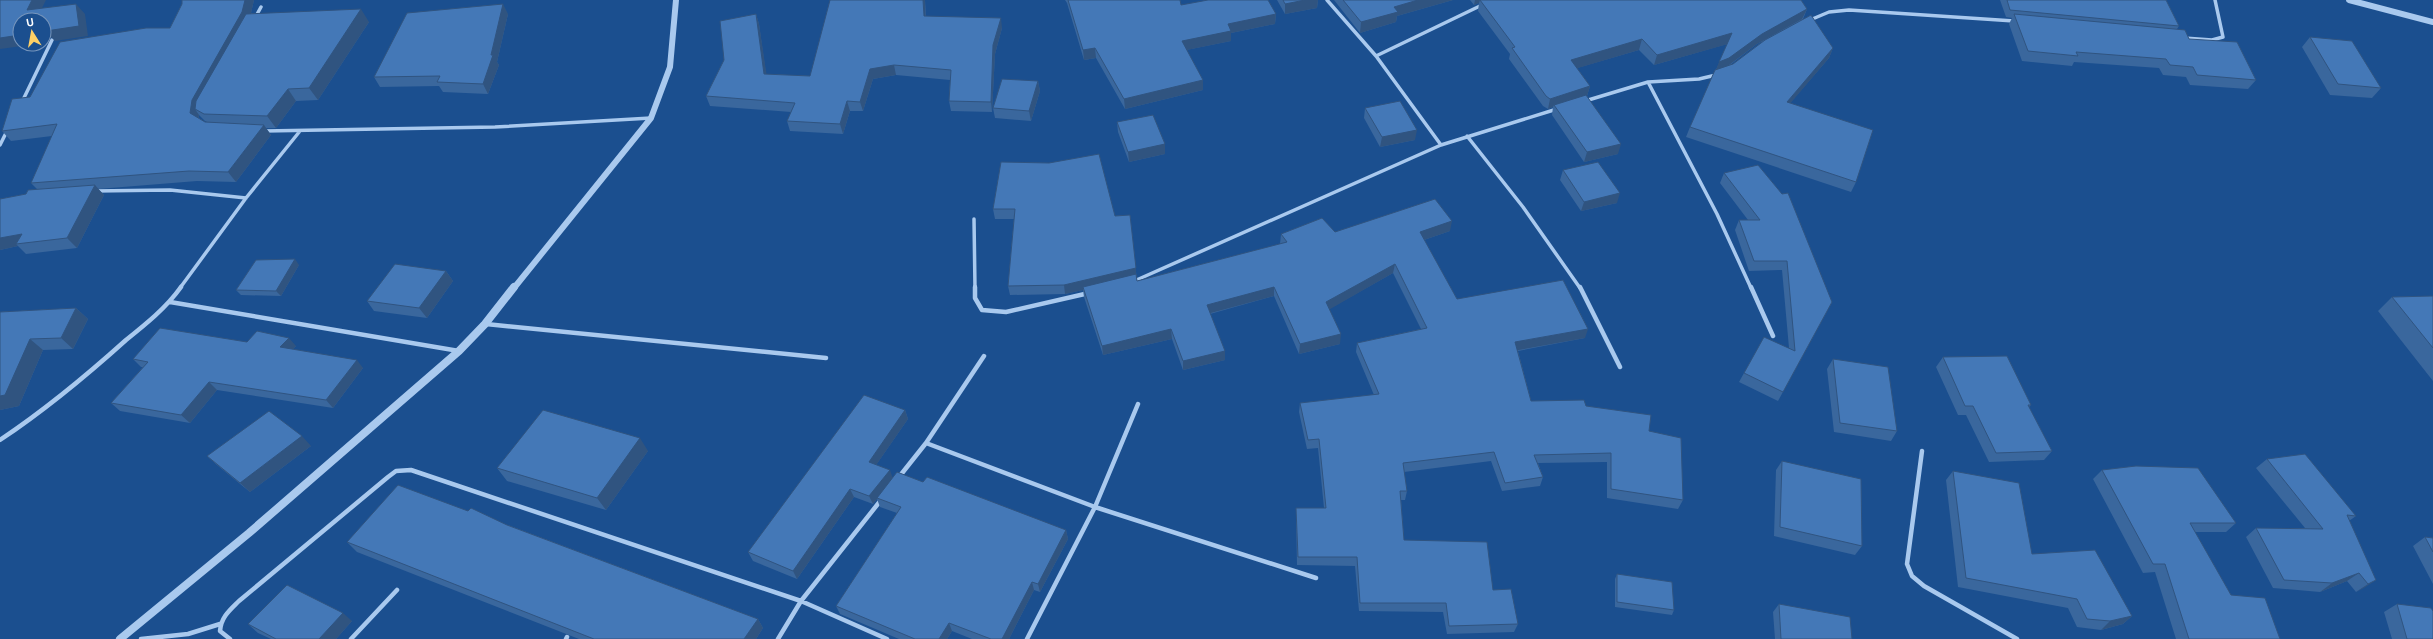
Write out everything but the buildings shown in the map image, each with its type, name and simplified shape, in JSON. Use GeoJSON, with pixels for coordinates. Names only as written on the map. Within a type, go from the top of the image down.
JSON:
{"type":"FeatureCollection","features":[{"type":"Feature","properties":{"kind":"street"},"geometry":{"type":"LineString","coordinates":[[120,639],[203,573],[459,351],[485,324],[651,118],[670,67],[676,0]]}},
{"type":"Feature","properties":{"kind":"street"},"geometry":{"type":"LineString","coordinates":[[1327,0],[1376,56],[1441,144]]}},
{"type":"Feature","properties":{"kind":"street"},"geometry":{"type":"LineString","coordinates":[[2181,37],[2212,40],[2223,37],[2215,0]]}},
{"type":"Feature","properties":{"kind":"street"},"geometry":{"type":"LineString","coordinates":[[2349,0],[2433,22]]}},
{"type":"Feature","properties":{"kind":"street"},"geometry":{"type":"LineString","coordinates":[[1376,56],[1486,3]]}},
{"type":"Feature","properties":{"kind":"street"},"geometry":{"type":"LineString","coordinates":[[254,20],[261,7]]}},
{"type":"Feature","properties":{"kind":"street"},"geometry":{"type":"LineString","coordinates":[[1808,21],[1819,14],[1850,10],[2023,22]]}},
{"type":"Feature","properties":{"kind":"street"},"geometry":{"type":"LineString","coordinates":[[21,103],[46,52]]}},
{"type":"Feature","properties":{"kind":"street"},"geometry":{"type":"LineString","coordinates":[[1581,102],[1648,82],[1705,78],[1722,73]]}},
{"type":"Feature","properties":{"kind":"street"},"geometry":{"type":"LineString","coordinates":[[1648,82],[1717,214],[1772,336]]}},
{"type":"Feature","properties":{"kind":"street"},"geometry":{"type":"LineString","coordinates":[[1128,284],[1441,144],[1566,107]]}},
{"type":"Feature","properties":{"kind":"street"},"geometry":{"type":"LineString","coordinates":[[262,131],[495,127],[651,118]]}},
{"type":"Feature","properties":{"kind":"street"},"geometry":{"type":"LineString","coordinates":[[0,145],[10,124]]}},
{"type":"Feature","properties":{"kind":"street"},"geometry":{"type":"LineString","coordinates":[[0,440],[34,418],[94,369],[170,302],[246,198],[300,131]]}},
{"type":"Feature","properties":{"kind":"street"},"geometry":{"type":"LineString","coordinates":[[1467,136],[1523,207],[1576,280],[1620,367]]}},
{"type":"Feature","properties":{"kind":"street"},"geometry":{"type":"LineString","coordinates":[[89,192],[132,189],[181,190],[246,198]]}},
{"type":"Feature","properties":{"kind":"street"},"geometry":{"type":"LineString","coordinates":[[974,220],[975,298],[982,310],[1006,312],[1093,292]]}},
{"type":"Feature","properties":{"kind":"street"},"geometry":{"type":"LineString","coordinates":[[170,302],[459,351]]}},
{"type":"Feature","properties":{"kind":"street"},"geometry":{"type":"LineString","coordinates":[[485,324],[826,358]]}},
{"type":"Feature","properties":{"kind":"street"},"geometry":{"type":"LineString","coordinates":[[897,480],[926,443],[984,356]]}},
{"type":"Feature","properties":{"kind":"street"},"geometry":{"type":"LineString","coordinates":[[1027,639],[1095,507],[1138,404]]}},
{"type":"Feature","properties":{"kind":"street"},"geometry":{"type":"LineString","coordinates":[[926,443],[1095,507],[1316,578]]}},
{"type":"Feature","properties":{"kind":"street"},"geometry":{"type":"LineString","coordinates":[[1922,451],[1907,564],[1909,574],[1916,582],[2017,639]]}},
{"type":"Feature","properties":{"kind":"street"},"geometry":{"type":"LineString","coordinates":[[230,639],[220,630],[220,624],[224,615],[238,601],[396,471],[418,470],[801,602],[887,639]]}},
{"type":"Feature","properties":{"kind":"street"},"geometry":{"type":"LineString","coordinates":[[778,639],[801,602],[883,498]]}},
{"type":"Feature","properties":{"kind":"street"},"geometry":{"type":"LineString","coordinates":[[351,639],[397,590]]}},
{"type":"Feature","properties":{"kind":"street"},"geometry":{"type":"LineString","coordinates":[[141,639],[188,634],[220,624]]}}]}
